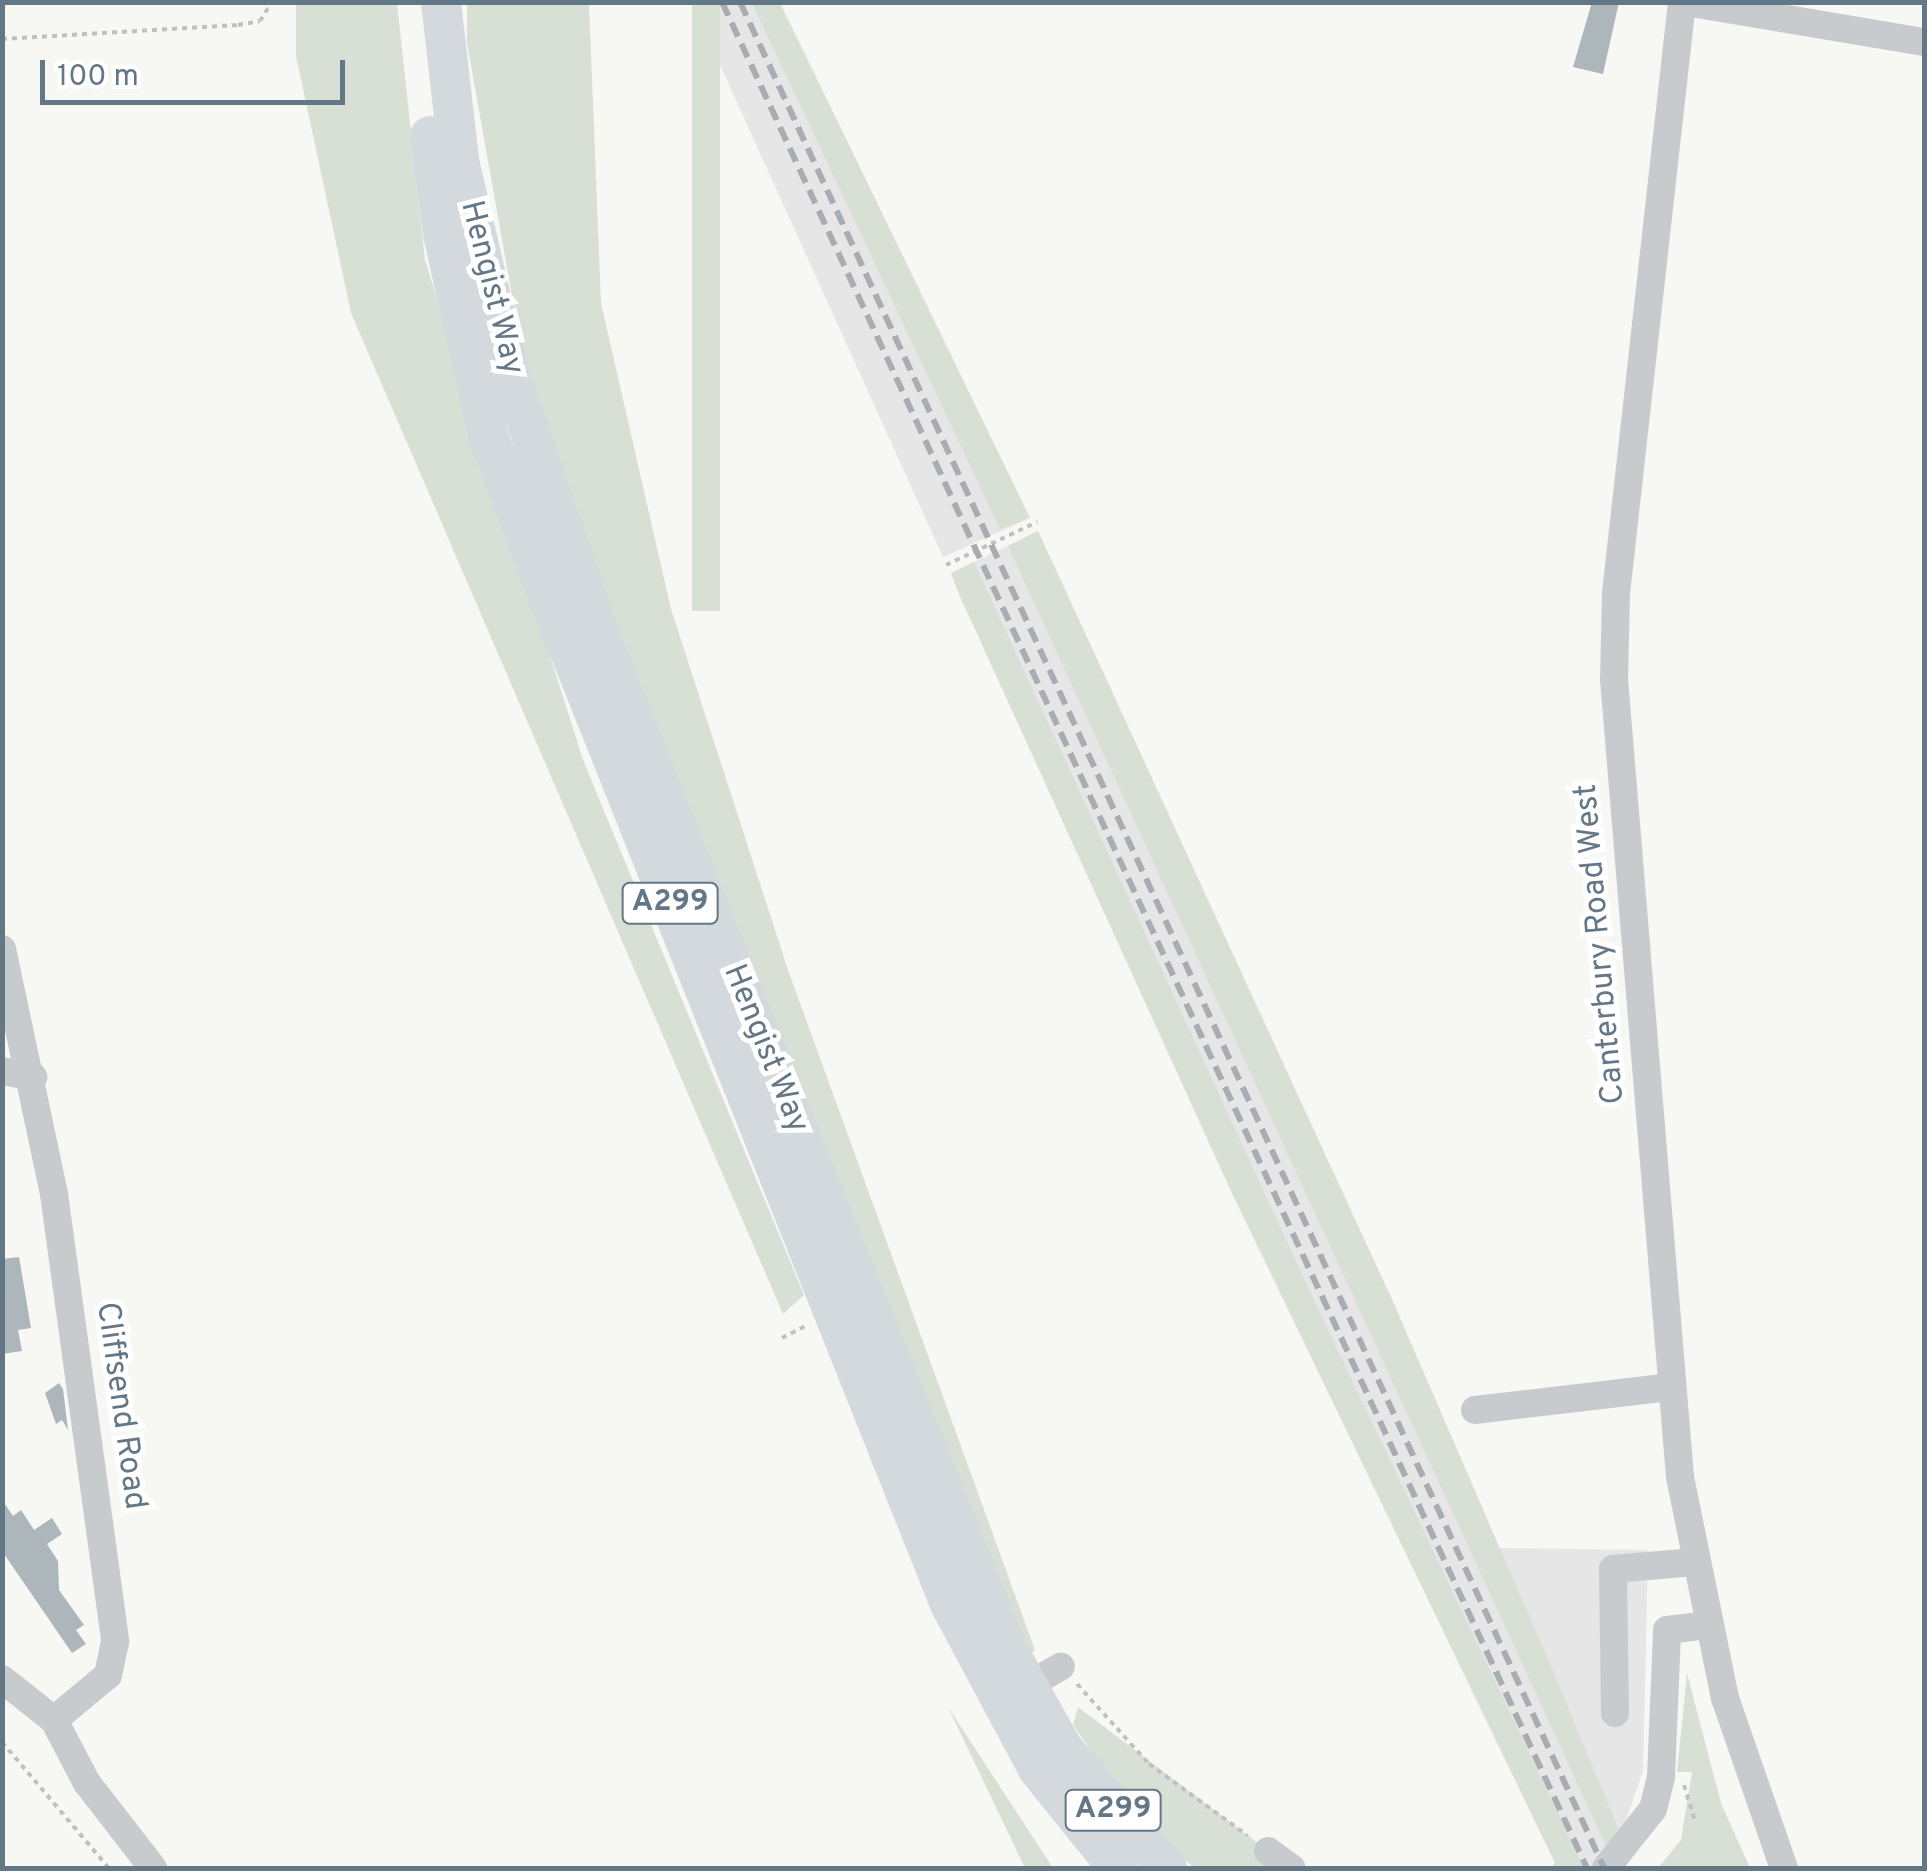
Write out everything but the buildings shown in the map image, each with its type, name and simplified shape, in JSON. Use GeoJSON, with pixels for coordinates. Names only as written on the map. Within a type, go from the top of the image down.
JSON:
{"type":"FeatureCollection","features":[{"type":"Feature","properties":{"kind":"highway","name":"Hengist Way"},"geometry":{"type":"LineString","coordinates":[[418,2],[447,252],[488,435],[551,604],[950,1604],[1038,1769],[1118,1868]]}},
{"type":"Feature","properties":{"kind":"highway","name":"Hengist Way"},"geometry":{"type":"LineString","coordinates":[[442,2],[460,160],[507,365],[601,639],[1027,1686],[1063,1749],[1167,1868]]}},
{"type":"Feature","properties":{"kind":"street"},"geometry":{"type":"LineString","coordinates":[[1683,2],[1924,42]]}},
{"type":"Feature","properties":{"kind":"street","name":"Canterbury Road West"},"geometry":{"type":"LineString","coordinates":[[1683,2],[1613,643],[1672,1386],[1695,1562],[1707,1625],[1738,1739],[1784,1868]]}},
{"type":"Feature","properties":{"kind":"street","name":"Cliffsend Road"},"geometry":{"type":"LineString","coordinates":[[2,949],[33,1077],[115,1642],[108,1675],[54,1720]]}},
{"type":"Feature","properties":{"kind":"street"},"geometry":{"type":"LineString","coordinates":[[2,1071],[33,1077]]}},
{"type":"Feature","properties":{"kind":"street"},"geometry":{"type":"LineString","coordinates":[[1474,1410],[1672,1386]]}},
{"type":"Feature","properties":{"kind":"street"},"geometry":{"type":"LineString","coordinates":[[1616,1712],[1614,1569],[1695,1562]]}},
{"type":"Feature","properties":{"kind":"street"},"geometry":{"type":"LineString","coordinates":[[1606,1868],[1653,1809],[1661,1776],[1667,1630],[1707,1625]]}},
{"type":"Feature","properties":{"kind":"street"},"geometry":{"type":"LineString","coordinates":[[1027,1686],[1062,1666]]}},
{"type":"Feature","properties":{"kind":"street"},"geometry":{"type":"LineString","coordinates":[[2,1679],[54,1720],[87,1783],[153,1868]]}},
{"type":"Feature","properties":{"kind":"street"},"geometry":{"type":"LineString","coordinates":[[1268,1851],[1291,1868]]}},
{"type":"Feature","properties":{"kind":"path"},"geometry":{"type":"LineString","coordinates":[[2,39],[238,25],[260,20],[272,2]]}},
{"type":"Feature","properties":{"kind":"path"},"geometry":{"type":"LineString","coordinates":[[946,565],[1037,522]]}},
{"type":"Feature","properties":{"kind":"path"},"geometry":{"type":"LineString","coordinates":[[1062,1666],[1149,1764],[1268,1851]]}},
{"type":"Feature","properties":{"kind":"path"},"geometry":{"type":"LineString","coordinates":[[2,1742],[109,1868]]}},
{"type":"Feature","properties":{"kind":"path"},"geometry":{"type":"LineString","coordinates":[[1661,1776],[1690,1787],[1695,1820]]}},
{"type":"Feature","properties":{"kind":"shaded area"},"geometry":{"type":"Polygon","coordinates":[[[296,3],[397,3],[425,260],[583,760],[804,1295],[783,1314],[351,313],[296,56],[296,3]]]}},
{"type":"Feature","properties":{"kind":"shaded area"},"geometry":{"type":"Polygon","coordinates":[[[467,3],[589,3],[601,303],[671,609],[788,970],[1035,1650],[1023,1660],[633,672],[522,352],[467,43],[467,3]]]}},
{"type":"Feature","properties":{"kind":"shaded area"},"geometry":{"type":"Polygon","coordinates":[[[692,3],[780,3],[1030,518],[943,557],[692,3]]]}},
{"type":"Feature","properties":{"kind":"shaded area"},"geometry":{"type":"Polygon","coordinates":[[[692,3],[720,3],[720,611],[692,611],[692,3]]]}},
{"type":"Feature","properties":{"kind":"shaded area"},"geometry":{"type":"Polygon","coordinates":[[[752,3],[780,3],[1030,518],[1000,529],[752,3]]]}},
{"type":"Feature","properties":{"kind":"shaded area"},"geometry":{"type":"Polygon","coordinates":[[[1038,531],[1394,1304],[1498,1548],[1648,1550],[1643,1771],[1621,1835],[1591,1868],[1558,1868],[1232,1193],[959,594],[951,573],[1038,531]]]}},
{"type":"Feature","properties":{"kind":"shaded area"},"geometry":{"type":"Polygon","coordinates":[[[1038,531],[1394,1304],[1547,1657],[1621,1835],[1608,1850],[1008,546],[1038,531]]]}},
{"type":"Feature","properties":{"kind":"shaded area"},"geometry":{"type":"Polygon","coordinates":[[[974,562],[1312,1296],[1584,1868],[1551,1868],[1555,1863],[1232,1193],[959,594],[951,573],[974,562]]]}},
{"type":"Feature","properties":{"kind":"shaded area"},"geometry":{"type":"Polygon","coordinates":[[[1687,1673],[1721,1803],[1750,1868],[1658,1868],[1681,1840],[1692,1772],[1677,1772],[1687,1673]]]}},
{"type":"Feature","properties":{"kind":"shaded area"},"geometry":{"type":"Polygon","coordinates":[[[948,1707],[1053,1868],[1025,1868],[948,1707]]]}},
{"type":"Feature","properties":{"kind":"shaded area"},"geometry":{"type":"Polygon","coordinates":[[[1078,1707],[1291,1868],[1194,1868],[1135,1814],[1073,1725],[1078,1707]]]}},
{"type":"Feature","properties":{"kind":"railway"},"geometry":{"type":"LineString","coordinates":[[722,2],[1587,1868]]}},
{"type":"Feature","properties":{"kind":"railway"},"geometry":{"type":"LineString","coordinates":[[740,2],[1604,1868]]}}]}
